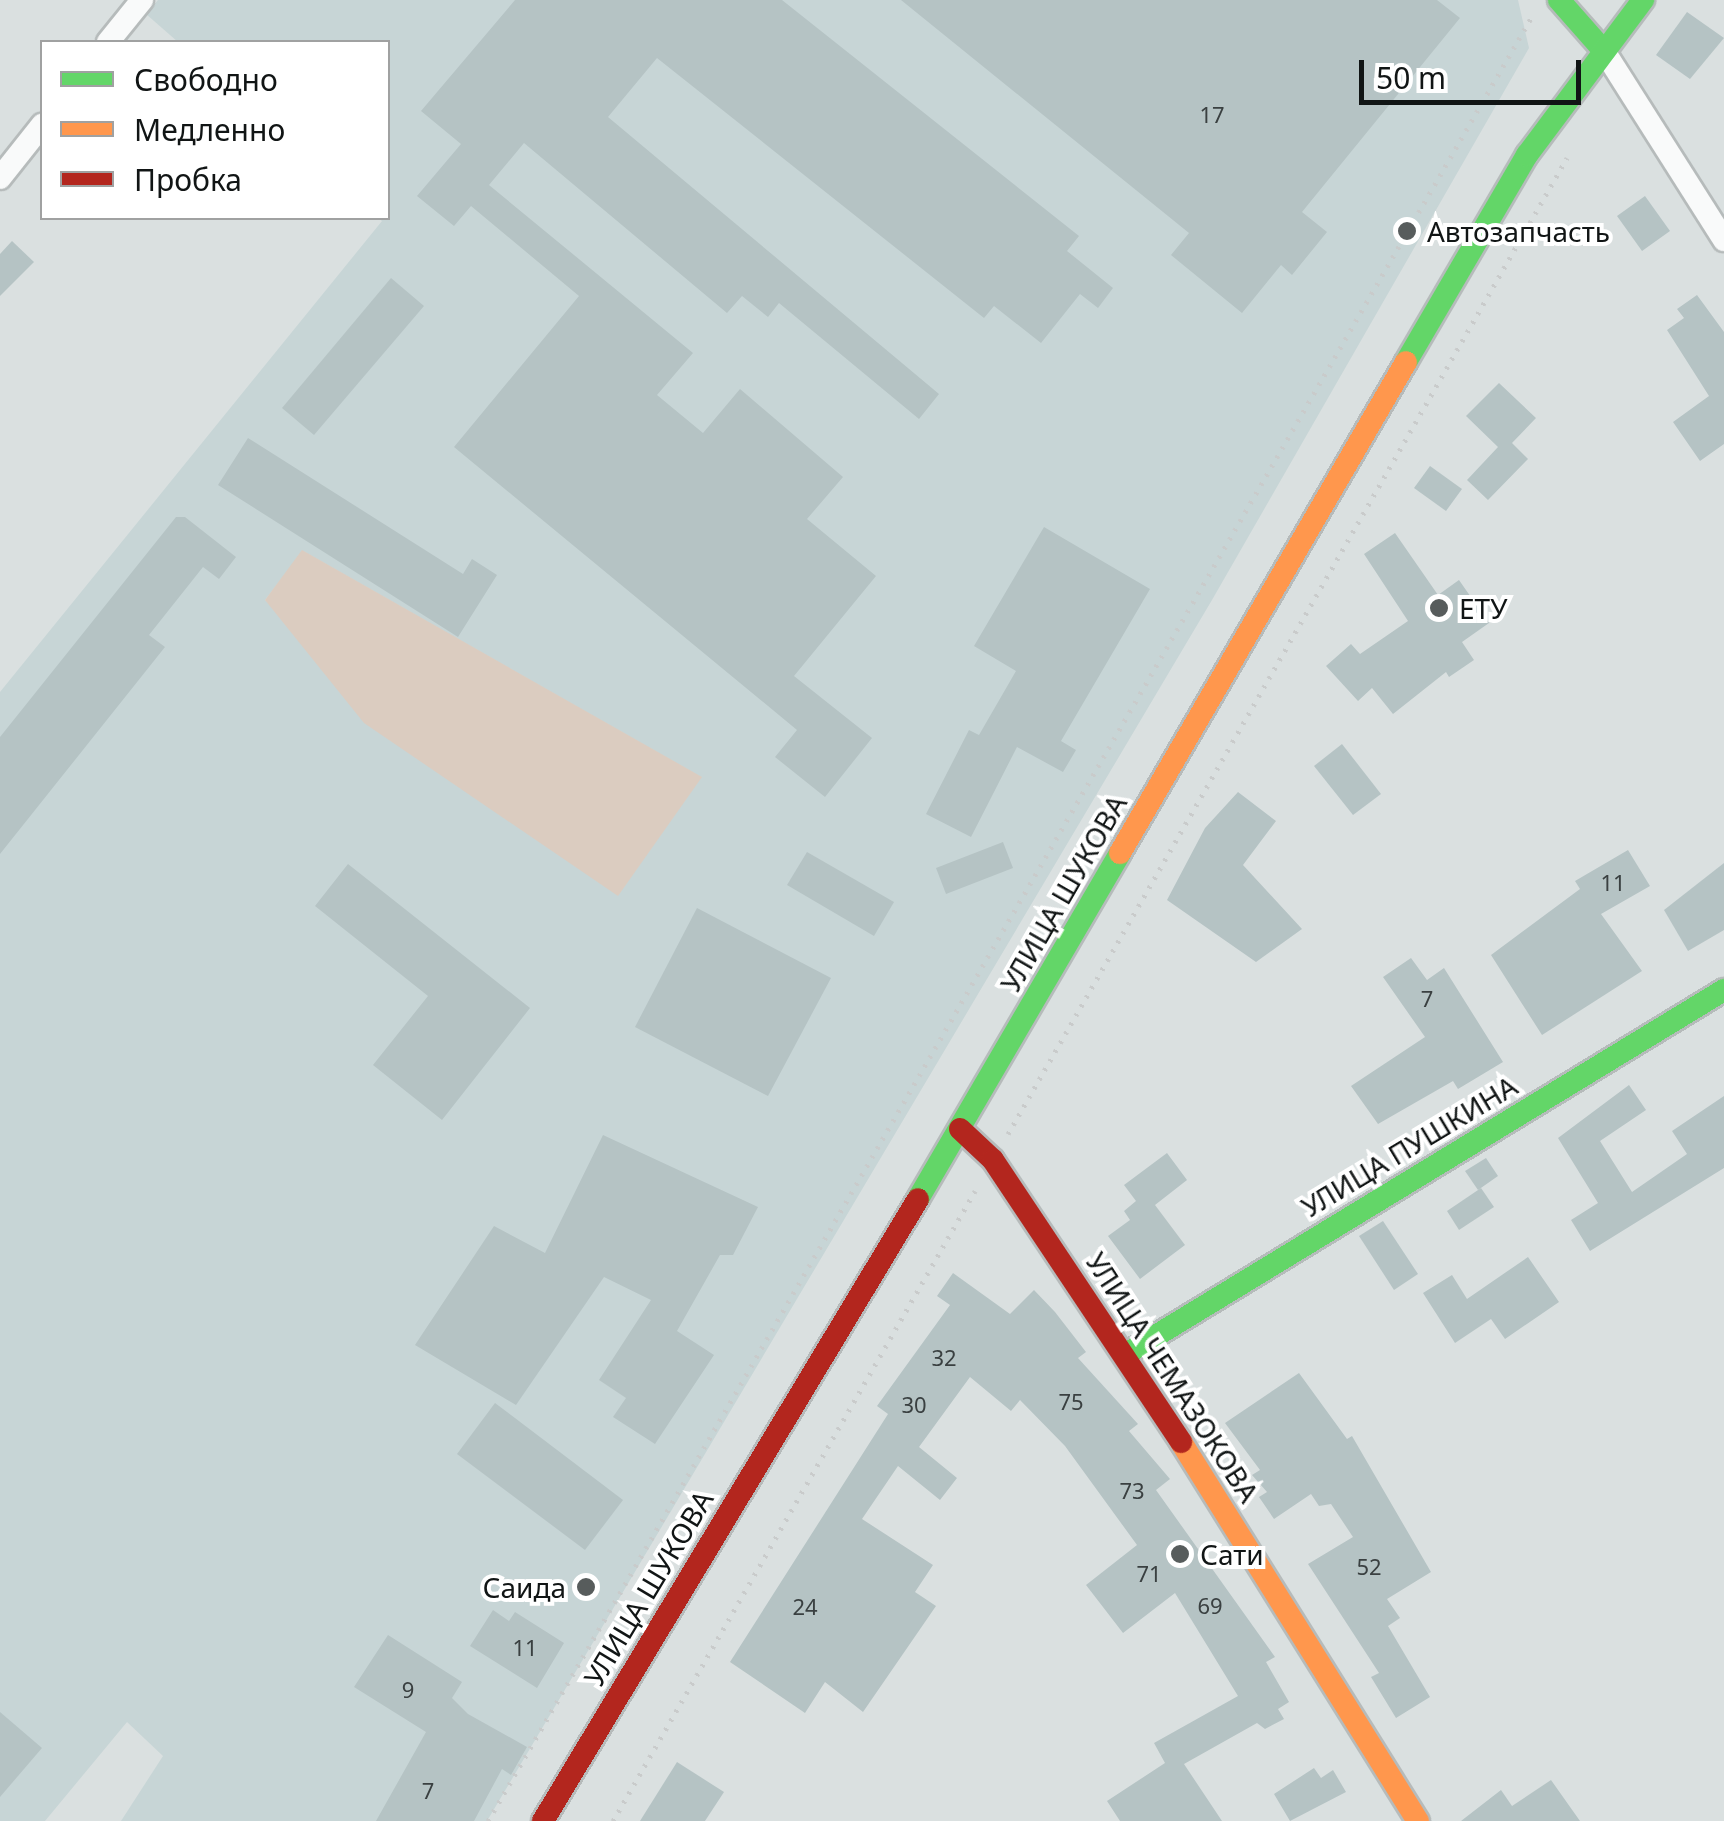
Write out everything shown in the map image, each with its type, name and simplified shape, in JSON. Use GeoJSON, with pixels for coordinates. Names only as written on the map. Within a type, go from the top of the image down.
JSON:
{"type":"FeatureCollection","features":[{"type":"Feature","properties":{"kind":"main road"},"geometry":{"type":"LineString","coordinates":[[1559,0],[1604,51]]}},
{"type":"Feature","properties":{"kind":"main road","name":"УЛИЦА ШУКОВА"},"geometry":{"type":"LineString","coordinates":[[542,1821],[960,1128],[1527,155],[1643,0]]}},
{"type":"Feature","properties":{"kind":"main road","name":"УЛИЦА ПУШКИНА"},"geometry":{"type":"LineString","coordinates":[[1126,1354],[1724,990]]}},
{"type":"Feature","properties":{"kind":"main road","name":"УЛИЦА ЧЕМАЗОКОВА"},"geometry":{"type":"LineString","coordinates":[[960,1128],[993,1160],[1126,1354],[1418,1821]]}},
{"type":"Feature","properties":{"kind":"street"},"geometry":{"type":"LineString","coordinates":[[110,40],[142,0]]}},
{"type":"Feature","properties":{"kind":"street"},"geometry":{"type":"LineString","coordinates":[[1604,51],[1724,240]]}},
{"type":"Feature","properties":{"kind":"street"},"geometry":{"type":"LineString","coordinates":[[0,178],[40,127]]}},
{"type":"Feature","properties":{"kind":"path"},"geometry":{"type":"LineString","coordinates":[[488,1821],[1407,231],[1474,127],[1541,0]]}},
{"type":"Feature","properties":{"kind":"path"},"geometry":{"type":"LineString","coordinates":[[613,1821],[1579,141]]}},
{"type":"Feature","properties":{"kind":"shaded area"},"geometry":{"type":"Polygon","coordinates":[[[158,0],[1518,0],[1529,48],[1212,600],[487,1821],[121,1821],[163,1756],[127,1722],[45,1821],[0,1821],[0,692],[381,220],[390,220],[390,40],[176,40],[146,14],[158,0]],[[303,551],[265,600],[618,895],[701,777],[303,551]]]}},
{"type":"Feature","properties":{"kind":"shaded area"},"geometry":{"type":"Polygon","coordinates":[[[302,550],[702,777],[618,896],[364,723],[265,600],[302,550]]]}},
{"type":"Feature","properties":{"kind":"building"},"geometry":{"type":"Polygon","coordinates":[[[515,0],[782,0],[1079,236],[1067,251],[1113,288],[1098,308],[1080,294],[1041,343],[994,306],[984,318],[657,58],[608,117],[939,394],[919,419],[779,303],[768,317],[742,296],[727,313],[524,143],[489,185],[693,353],[657,395],[703,433],[740,389],[843,477],[807,519],[876,576],[794,676],[872,738],[825,797],[775,757],[797,730],[454,447],[579,296],[471,206],[454,226],[417,196],[461,144],[421,111],[515,0]]]}},
{"type":"Feature","properties":{"kind":"building"},"geometry":{"type":"Polygon","coordinates":[[[901,0],[1437,0],[1460,18],[1302,212],[1327,232],[1292,275],[1281,265],[1242,313],[1171,255],[1189,233],[901,0]]]}},
{"type":"Feature","properties":{"kind":"building"},"geometry":{"type":"Polygon","coordinates":[[[1687,12],[1724,38],[1690,79],[1656,55],[1687,12]]]}},
{"type":"Feature","properties":{"kind":"building"},"geometry":{"type":"Polygon","coordinates":[[[1645,196],[1670,231],[1642,251],[1617,216],[1645,196]]]}},
{"type":"Feature","properties":{"kind":"building"},"geometry":{"type":"Polygon","coordinates":[[[12,241],[34,262],[0,296],[0,254],[12,241]]]}},
{"type":"Feature","properties":{"kind":"building"},"geometry":{"type":"Polygon","coordinates":[[[391,278],[424,306],[314,435],[282,408],[391,278]]]}},
{"type":"Feature","properties":{"kind":"building"},"geometry":{"type":"Polygon","coordinates":[[[1697,295],[1724,332],[1724,444],[1700,461],[1673,422],[1709,396],[1667,330],[1684,318],[1677,309],[1697,295]]]}},
{"type":"Feature","properties":{"kind":"building"},"geometry":{"type":"Polygon","coordinates":[[[1499,383],[1536,418],[1512,443],[1528,459],[1488,500],[1467,480],[1498,447],[1466,416],[1499,383]]]}},
{"type":"Feature","properties":{"kind":"building"},"geometry":{"type":"Polygon","coordinates":[[[248,438],[463,574],[472,559],[497,575],[458,637],[218,485],[248,438]]]}},
{"type":"Feature","properties":{"kind":"building"},"geometry":{"type":"Polygon","coordinates":[[[1430,466],[1462,489],[1446,511],[1414,488],[1430,466]]]}},
{"type":"Feature","properties":{"kind":"building"},"geometry":{"type":"Polygon","coordinates":[[[176,517],[185,517],[236,557],[219,579],[203,567],[149,635],[165,647],[0,854],[0,737],[176,517]]]}},
{"type":"Feature","properties":{"kind":"building"},"geometry":{"type":"Polygon","coordinates":[[[1044,527],[1150,589],[1061,741],[1076,750],[1063,772],[1017,747],[971,837],[926,814],[969,730],[979,735],[1016,671],[974,646],[1044,527]]]}},
{"type":"Feature","properties":{"kind":"building"},"geometry":{"type":"Polygon","coordinates":[[[1395,533],[1438,595],[1459,580],[1489,623],[1462,642],[1474,660],[1449,677],[1446,672],[1393,714],[1372,688],[1358,701],[1326,666],[1351,644],[1360,654],[1408,621],[1364,554],[1395,533]]]}},
{"type":"Feature","properties":{"kind":"building"},"geometry":{"type":"Polygon","coordinates":[[[1342,744],[1381,794],[1353,815],[1314,766],[1342,744]]]}},
{"type":"Feature","properties":{"kind":"building"},"geometry":{"type":"Polygon","coordinates":[[[1238,792],[1276,821],[1243,865],[1302,929],[1256,962],[1167,900],[1205,828],[1238,792]]]}},
{"type":"Feature","properties":{"kind":"building"},"geometry":{"type":"Polygon","coordinates":[[[1003,842],[1013,868],[946,894],[936,868],[1003,842]]]}},
{"type":"Feature","properties":{"kind":"building"},"geometry":{"type":"Polygon","coordinates":[[[1628,850],[1650,886],[1601,914],[1642,971],[1542,1035],[1491,955],[1580,889],[1575,881],[1628,850]]]}},
{"type":"Feature","properties":{"kind":"building"},"geometry":{"type":"Polygon","coordinates":[[[807,852],[894,902],[874,936],[787,885],[807,852]]]}},
{"type":"Feature","properties":{"kind":"building"},"geometry":{"type":"Polygon","coordinates":[[[1724,863],[1724,930],[1688,951],[1664,910],[1724,863]]]}},
{"type":"Feature","properties":{"kind":"building"},"geometry":{"type":"Polygon","coordinates":[[[348,864],[530,1008],[442,1120],[373,1065],[428,996],[315,906],[348,864]]]}},
{"type":"Feature","properties":{"kind":"building"},"geometry":{"type":"Polygon","coordinates":[[[697,908],[831,978],[768,1096],[635,1027],[697,908]]]}},
{"type":"Feature","properties":{"kind":"building"},"geometry":{"type":"Polygon","coordinates":[[[1411,958],[1427,980],[1444,968],[1503,1062],[1458,1089],[1453,1081],[1378,1124],[1351,1086],[1425,1037],[1383,977],[1411,958]]]}},
{"type":"Feature","properties":{"kind":"building"},"geometry":{"type":"Polygon","coordinates":[[[1629,1085],[1646,1110],[1600,1141],[1632,1192],[1687,1154],[1672,1131],[1724,1096],[1724,1168],[1590,1251],[1571,1220],[1598,1203],[1558,1138],[1629,1085]]]}},
{"type":"Feature","properties":{"kind":"building"},"geometry":{"type":"Polygon","coordinates":[[[603,1135],[758,1207],[733,1255],[720,1255],[677,1331],[714,1355],[655,1444],[613,1417],[626,1398],[599,1380],[651,1300],[604,1277],[516,1405],[415,1345],[494,1226],[545,1253],[603,1135]]]}},
{"type":"Feature","properties":{"kind":"building"},"geometry":{"type":"Polygon","coordinates":[[[1167,1153],[1187,1180],[1155,1205],[1185,1245],[1140,1279],[1108,1236],[1130,1220],[1124,1211],[1136,1201],[1124,1185],[1167,1153]]]}},
{"type":"Feature","properties":{"kind":"building"},"geometry":{"type":"Polygon","coordinates":[[[1486,1158],[1498,1176],[1478,1190],[1465,1171],[1486,1158]]]}},
{"type":"Feature","properties":{"kind":"building"},"geometry":{"type":"Polygon","coordinates":[[[1481,1188],[1494,1207],[1459,1230],[1447,1211],[1481,1188]]]}},
{"type":"Feature","properties":{"kind":"building"},"geometry":{"type":"Polygon","coordinates":[[[1383,1221],[1418,1274],[1394,1290],[1359,1236],[1383,1221]]]}},
{"type":"Feature","properties":{"kind":"building"},"geometry":{"type":"Polygon","coordinates":[[[1528,1257],[1559,1302],[1505,1339],[1491,1319],[1455,1343],[1423,1293],[1452,1275],[1467,1299],[1528,1257]]]}},
{"type":"Feature","properties":{"kind":"building"},"geometry":{"type":"Polygon","coordinates":[[[953,1273],[1010,1314],[1034,1290],[1055,1312],[1086,1352],[1078,1358],[1138,1424],[1129,1431],[1170,1479],[1156,1490],[1275,1657],[1266,1662],[1289,1702],[1278,1709],[1284,1719],[1265,1729],[1257,1723],[1184,1764],[1222,1821],[1120,1821],[1107,1801],[1165,1763],[1154,1743],[1238,1696],[1175,1593],[1123,1633],[1086,1585],[1137,1545],[1065,1446],[1020,1400],[1011,1411],[970,1377],[919,1447],[957,1478],[940,1500],[898,1466],[862,1519],[933,1565],[915,1592],[936,1606],[863,1712],[825,1682],[805,1713],[730,1662],[888,1414],[877,1406],[950,1305],[937,1296],[953,1273]]]}},
{"type":"Feature","properties":{"kind":"building"},"geometry":{"type":"Polygon","coordinates":[[[1299,1373],[1347,1439],[1352,1436],[1431,1572],[1387,1599],[1400,1618],[1388,1626],[1430,1697],[1396,1718],[1371,1677],[1379,1673],[1308,1564],[1353,1537],[1331,1504],[1319,1506],[1311,1494],[1274,1519],[1259,1497],[1267,1492],[1252,1475],[1260,1470],[1225,1423],[1299,1373]]]}},
{"type":"Feature","properties":{"kind":"building"},"geometry":{"type":"Polygon","coordinates":[[[495,1403],[623,1500],[585,1550],[457,1454],[495,1403]]]}},
{"type":"Feature","properties":{"kind":"building"},"geometry":{"type":"Polygon","coordinates":[[[493,1610],[509,1621],[515,1612],[564,1643],[537,1688],[470,1646],[493,1610]]]}},
{"type":"Feature","properties":{"kind":"building"},"geometry":{"type":"Polygon","coordinates":[[[388,1635],[462,1682],[452,1698],[468,1714],[527,1747],[511,1775],[502,1769],[474,1821],[376,1821],[426,1732],[354,1687],[388,1635]]]}},
{"type":"Feature","properties":{"kind":"building"},"geometry":{"type":"Polygon","coordinates":[[[0,1712],[42,1748],[0,1797],[0,1712]]]}},
{"type":"Feature","properties":{"kind":"building"},"geometry":{"type":"Polygon","coordinates":[[[677,1762],[724,1792],[705,1821],[640,1821],[677,1762]]]}},
{"type":"Feature","properties":{"kind":"building"},"geometry":{"type":"Polygon","coordinates":[[[1314,1768],[1321,1778],[1333,1770],[1346,1792],[1290,1821],[1274,1794],[1314,1768]]]}},
{"type":"Feature","properties":{"kind":"building"},"geometry":{"type":"Polygon","coordinates":[[[1551,1780],[1580,1821],[1461,1821],[1501,1790],[1512,1806],[1551,1780]]]}},
{"type":"Feature","properties":{"kind":"traffic: fast"},"geometry":{"type":"LineString","coordinates":[[1559,0],[1604,51]]}},
{"type":"Feature","properties":{"kind":"traffic: fast"},"geometry":{"type":"LineString","coordinates":[[1406,362],[1527,155],[1643,0]]}},
{"type":"Feature","properties":{"kind":"traffic: fast"},"geometry":{"type":"LineString","coordinates":[[918,1199],[1120,853]]}},
{"type":"Feature","properties":{"kind":"traffic: fast"},"geometry":{"type":"LineString","coordinates":[[1126,1354],[1724,990]]}},
{"type":"Feature","properties":{"kind":"traffic: slow"},"geometry":{"type":"LineString","coordinates":[[1120,853],[1406,362]]}},
{"type":"Feature","properties":{"kind":"traffic: slow"},"geometry":{"type":"LineString","coordinates":[[1181,1442],[1418,1821]]}},
{"type":"Feature","properties":{"kind":"traffic: jam"},"geometry":{"type":"LineString","coordinates":[[960,1129],[993,1160],[1181,1442]]}},
{"type":"Feature","properties":{"kind":"traffic: jam"},"geometry":{"type":"LineString","coordinates":[[543,1821],[918,1199]]}},
{"type":"Feature","properties":{"kind":"place","name":"Автозапчасть"},"geometry":{"type":"Point","coordinates":[1407,231]}},
{"type":"Feature","properties":{"kind":"place","name":"ЕТУ"},"geometry":{"type":"Point","coordinates":[1439,608]}},
{"type":"Feature","properties":{"kind":"place","name":"Сати"},"geometry":{"type":"Point","coordinates":[1180,1554]}},
{"type":"Feature","properties":{"kind":"place","name":"Саида"},"geometry":{"type":"Point","coordinates":[586,1587]}}]}
